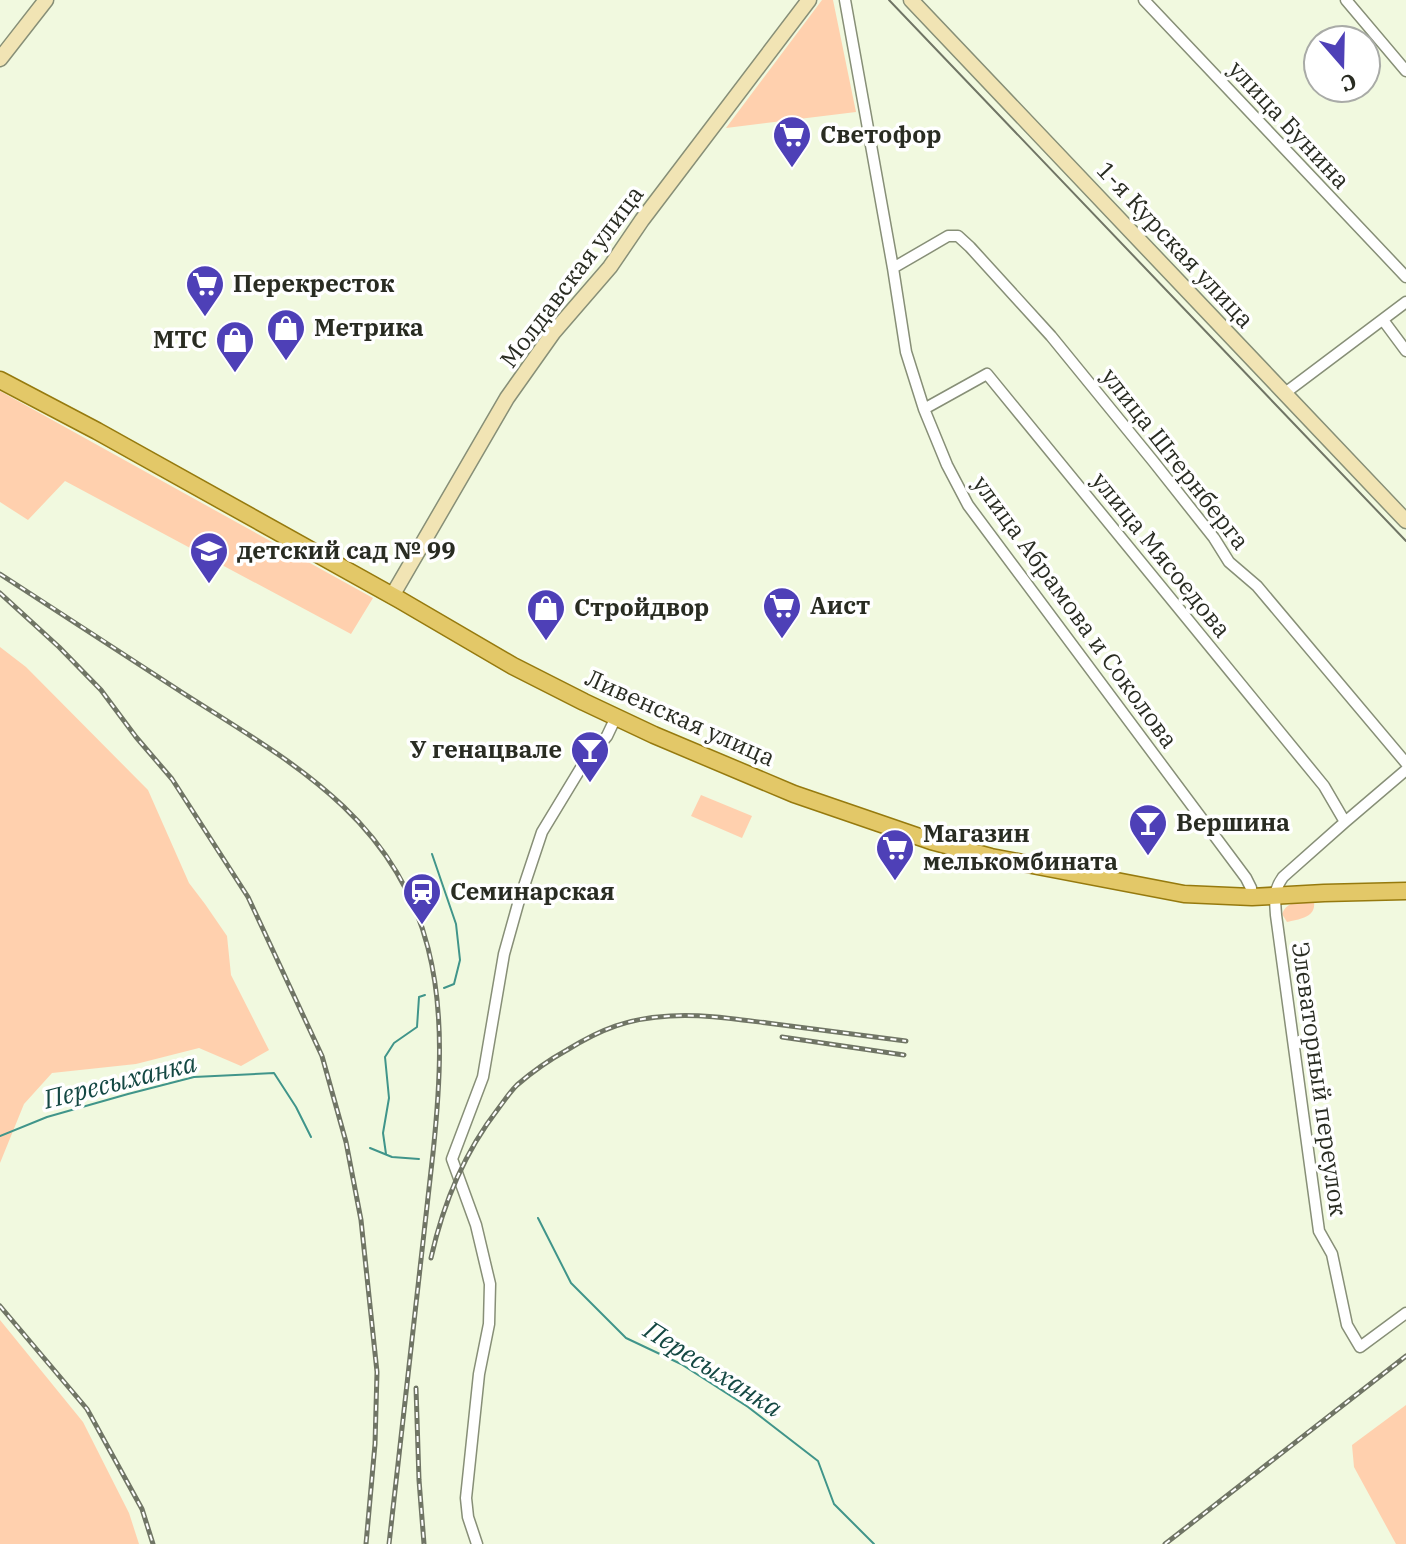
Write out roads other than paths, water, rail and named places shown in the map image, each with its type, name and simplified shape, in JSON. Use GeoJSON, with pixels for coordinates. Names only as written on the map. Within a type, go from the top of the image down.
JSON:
{"type":"FeatureCollection","features":[{"type":"Feature","properties":{"kind":"main road","name":"Ливенская улица"},"geometry":{"type":"LineString","coordinates":[[0,380],[97,431],[513,666],[654,735],[794,794],[931,841],[991,857],[1184,894],[1252,897],[1406,891]]}},
{"type":"Feature","properties":{"kind":"street"},"geometry":{"type":"LineString","coordinates":[[0,59],[46,0]]}},
{"type":"Feature","properties":{"kind":"street","name":"Молдавская улица"},"geometry":{"type":"LineString","coordinates":[[392,596],[507,398],[545,343],[610,267],[642,220],[809,0]]}},
{"type":"Feature","properties":{"kind":"street","name":"улица Абрамова и Соколова"},"geometry":{"type":"LineString","coordinates":[[845,0],[906,352],[924,409],[947,465],[968,505],[1246,878],[1252,897]]}},
{"type":"Feature","properties":{"kind":"street","name":"1-я Курская улица"},"geometry":{"type":"LineString","coordinates":[[911,0],[1406,521]]}},
{"type":"Feature","properties":{"kind":"street","name":"улица Бунина"},"geometry":{"type":"LineString","coordinates":[[1144,0],[1406,277]]}},
{"type":"Feature","properties":{"kind":"street"},"geometry":{"type":"LineString","coordinates":[[1346,0],[1406,71]]}},
{"type":"Feature","properties":{"kind":"street","name":"улица Штернберга"},"geometry":{"type":"LineString","coordinates":[[893,268],[948,236],[958,236],[970,247],[1051,336],[1214,538],[1229,562],[1257,586],[1406,763]]}},
{"type":"Feature","properties":{"kind":"street"},"geometry":{"type":"LineString","coordinates":[[1285,393],[1406,302]]}},
{"type":"Feature","properties":{"kind":"street"},"geometry":{"type":"LineString","coordinates":[[1383,320],[1406,351]]}},
{"type":"Feature","properties":{"kind":"street","name":"улица Мясоедова"},"geometry":{"type":"LineString","coordinates":[[924,409],[987,374],[1324,786],[1345,822]]}},
{"type":"Feature","properties":{"kind":"street"},"geometry":{"type":"LineString","coordinates":[[477,1544],[468,1517],[466,1498],[479,1376],[489,1324],[490,1284],[476,1225],[452,1159],[483,1077],[504,954],[542,832],[582,766],[607,736],[616,717]]}},
{"type":"Feature","properties":{"kind":"street"},"geometry":{"type":"LineString","coordinates":[[1275,896],[1283,877],[1406,770]]}},
{"type":"Feature","properties":{"kind":"street","name":"Элеваторный переулок"},"geometry":{"type":"LineString","coordinates":[[1275,896],[1319,1231],[1332,1254],[1347,1325],[1360,1347],[1406,1313]]}},
{"type":"Feature","properties":{"kind":"waterway"},"geometry":{"type":"LineString","coordinates":[[432,854],[456,924],[460,960],[454,984],[444,988]]}},
{"type":"Feature","properties":{"kind":"waterway"},"geometry":{"type":"LineString","coordinates":[[386,1154],[383,1133],[389,1098],[385,1057],[394,1043],[417,1027],[419,997],[425,995]]}},
{"type":"Feature","properties":{"kind":"waterway","name":"Пересыханка"},"geometry":{"type":"LineString","coordinates":[[0,1136],[47,1117],[194,1077],[274,1073],[311,1137]]}},
{"type":"Feature","properties":{"kind":"waterway"},"geometry":{"type":"LineString","coordinates":[[370,1148],[392,1157],[419,1159]]}},
{"type":"Feature","properties":{"kind":"waterway","name":"Пересыханка"},"geometry":{"type":"LineString","coordinates":[[538,1218],[571,1283],[626,1338],[681,1364],[748,1407],[818,1461],[834,1504],[874,1544]]}},
{"type":"Feature","properties":{"kind":"tram line"},"geometry":{"type":"LineString","coordinates":[[889,0],[1406,541]]}},
{"type":"Feature","properties":{"kind":"railway"},"geometry":{"type":"LineString","coordinates":[[0,574],[261,743],[332,796],[364,827],[391,862],[412,902],[428,948],[437,998],[439,1076],[389,1544]]}},
{"type":"Feature","properties":{"kind":"railway"},"geometry":{"type":"LineString","coordinates":[[0,593],[101,690],[172,779],[248,897],[322,1056],[346,1142],[361,1220],[377,1372],[375,1444],[366,1544]]}},
{"type":"Feature","properties":{"kind":"railway"},"geometry":{"type":"LineString","coordinates":[[431,1258],[456,1180],[475,1143],[507,1097],[541,1066],[604,1031],[641,1019],[694,1016],[906,1041]]}},
{"type":"Feature","properties":{"kind":"railway"},"geometry":{"type":"LineString","coordinates":[[782,1037],[904,1055]]}},
{"type":"Feature","properties":{"kind":"railway"},"geometry":{"type":"LineString","coordinates":[[0,1306],[87,1409],[142,1509],[153,1544]]}},
{"type":"Feature","properties":{"kind":"railway"},"geometry":{"type":"LineString","coordinates":[[1165,1544],[1406,1356]]}},
{"type":"Feature","properties":{"kind":"railway"},"geometry":{"type":"LineString","coordinates":[[416,1388],[424,1544]]}},
{"type":"Feature","properties":{"kind":"place","name":"Светофор"},"geometry":{"type":"Point","coordinates":[792,169]}},
{"type":"Feature","properties":{"kind":"place","name":"Перекресток"},"geometry":{"type":"Point","coordinates":[205,318]}},
{"type":"Feature","properties":{"kind":"place","name":"Метрика"},"geometry":{"type":"Point","coordinates":[286,362]}},
{"type":"Feature","properties":{"kind":"place","name":"МТС"},"geometry":{"type":"Point","coordinates":[235,374]}},
{"type":"Feature","properties":{"kind":"place","name":"детский сад № 99"},"geometry":{"type":"Point","coordinates":[209,585]}},
{"type":"Feature","properties":{"kind":"place","name":"Аист"},"geometry":{"type":"Point","coordinates":[782,640]}},
{"type":"Feature","properties":{"kind":"place","name":"Стройдвор"},"geometry":{"type":"Point","coordinates":[546,642]}},
{"type":"Feature","properties":{"kind":"place","name":"У генацвале"},"geometry":{"type":"Point","coordinates":[590,784]}},
{"type":"Feature","properties":{"kind":"place","name":"Вершина"},"geometry":{"type":"Point","coordinates":[1148,857]}},
{"type":"Feature","properties":{"kind":"place","name":"Магазин мелькомбината"},"geometry":{"type":"Point","coordinates":[895,882]}},
{"type":"Feature","properties":{"kind":"place","name":"Семинарская"},"geometry":{"type":"Point","coordinates":[422,926]}}]}
